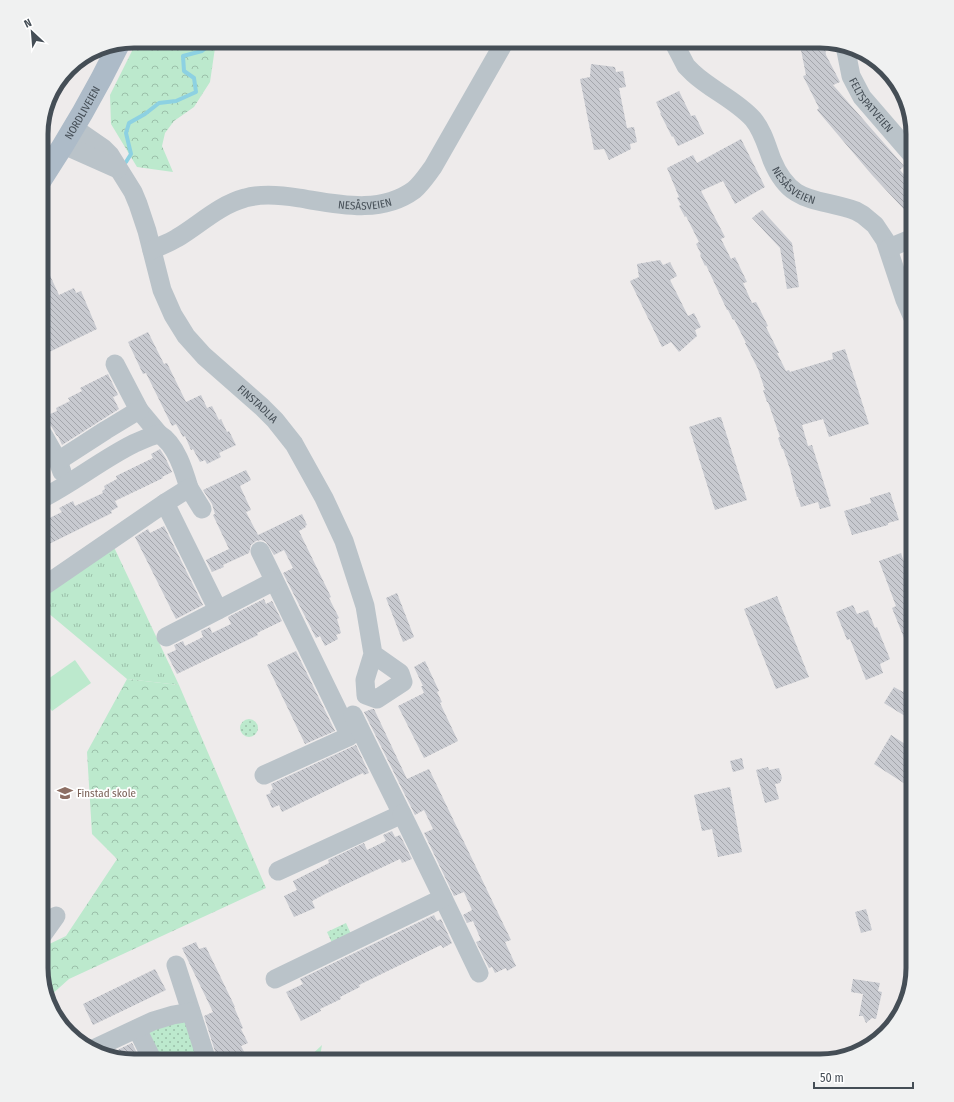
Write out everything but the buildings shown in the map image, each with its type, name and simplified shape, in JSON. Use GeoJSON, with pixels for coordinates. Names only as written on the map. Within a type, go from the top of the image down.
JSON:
{"type":"FeatureCollection","features":[{"type":"Feature","properties":{"kind":"main road","name":"NORDLIVEIEN"},"geometry":{"type":"LineString","coordinates":[[48,169],[103,77],[116,50]]}},
{"type":"Feature","properties":{"kind":"street","name":"NESÅSVEIEN"},"geometry":{"type":"LineString","coordinates":[[152,250],[177,238],[216,212],[244,198],[284,196],[346,205],[364,206],[389,202],[406,195],[422,182],[433,166],[501,48]]}},
{"type":"Feature","properties":{"kind":"street","name":"NESÅSVEIEN"},"geometry":{"type":"LineString","coordinates":[[677,48],[686,66],[693,73],[754,120],[776,169],[787,186],[793,191],[808,198],[847,208],[863,215],[880,231],[889,248],[906,302]]}},
{"type":"Feature","properties":{"kind":"street","name":"FELTSPATVEIEN"},"geometry":{"type":"LineString","coordinates":[[846,52],[852,76],[862,97],[906,148]]}},
{"type":"Feature","properties":{"kind":"street","name":"FINSTADLIA"},"geometry":{"type":"LineString","coordinates":[[69,136],[118,169],[133,192],[138,204],[148,231],[157,272],[166,301],[186,336],[204,356],[275,420],[294,444],[324,498],[344,541],[365,606],[373,654],[365,680],[366,695]]}},
{"type":"Feature","properties":{"kind":"street"},"geometry":{"type":"LineString","coordinates":[[889,248],[906,241]]}},
{"type":"Feature","properties":{"kind":"street"},"geometry":{"type":"LineString","coordinates":[[115,364],[139,410],[159,434],[164,437],[181,462],[189,488],[202,510]]}},
{"type":"Feature","properties":{"kind":"street"},"geometry":{"type":"LineString","coordinates":[[58,461],[139,410]]}},
{"type":"Feature","properties":{"kind":"street"},"geometry":{"type":"LineString","coordinates":[[48,495],[118,451],[152,435],[159,434]]}},
{"type":"Feature","properties":{"kind":"street"},"geometry":{"type":"LineString","coordinates":[[48,443],[58,461],[67,484]]}},
{"type":"Feature","properties":{"kind":"street"},"geometry":{"type":"LineString","coordinates":[[48,583],[189,488]]}},
{"type":"Feature","properties":{"kind":"street"},"geometry":{"type":"LineString","coordinates":[[165,503],[218,610]]}},
{"type":"Feature","properties":{"kind":"street"},"geometry":{"type":"LineString","coordinates":[[260,551],[274,581],[402,814],[479,973]]}},
{"type":"Feature","properties":{"kind":"street"},"geometry":{"type":"LineString","coordinates":[[166,637],[274,581]]}},
{"type":"Feature","properties":{"kind":"street"},"geometry":{"type":"LineString","coordinates":[[264,775],[350,736],[350,721],[366,695],[377,699],[403,682],[400,674],[373,654]]}},
{"type":"Feature","properties":{"kind":"street"},"geometry":{"type":"LineString","coordinates":[[278,872],[402,814]]}},
{"type":"Feature","properties":{"kind":"street"},"geometry":{"type":"LineString","coordinates":[[275,979],[443,898]]}},
{"type":"Feature","properties":{"kind":"street"},"geometry":{"type":"LineString","coordinates":[[48,927],[56,916]]}},
{"type":"Feature","properties":{"kind":"street"},"geometry":{"type":"LineString","coordinates":[[176,965],[205,1054]]}},
{"type":"Feature","properties":{"kind":"street"},"geometry":{"type":"LineString","coordinates":[[99,1046],[154,1021],[191,1012]]}},
{"type":"Feature","properties":{"kind":"street"},"geometry":{"type":"LineString","coordinates":[[137,1029],[150,1054]]}},
{"type":"Feature","properties":{"kind":"green space"},"geometry":{"type":"Polygon","coordinates":[[[134,48],[215,48],[210,82],[194,107],[174,121],[165,133],[162,146],[173,172],[137,167],[111,124],[110,95],[134,48]]]}},
{"type":"Feature","properties":{"kind":"green space"},"geometry":{"type":"Polygon","coordinates":[[[112,543],[179,685],[127,679],[48,613],[48,594],[112,543]]]}},
{"type":"Feature","properties":{"kind":"green space"},"geometry":{"type":"Polygon","coordinates":[[[75,660],[91,683],[52,711],[48,705],[48,679],[75,660]]]}},
{"type":"Feature","properties":{"kind":"green space"},"geometry":{"type":"Polygon","coordinates":[[[127,679],[179,685],[266,888],[69,979],[52,994],[48,968],[48,945],[66,936],[117,859],[92,834],[87,752],[127,679]]]}},
{"type":"Feature","properties":{"kind":"green space"},"geometry":{"type":"Polygon","coordinates":[[[245,719],[253,719],[258,724],[256,735],[253,737],[245,737],[240,732],[240,724],[245,719]]]}},
{"type":"Feature","properties":{"kind":"green space"},"geometry":{"type":"Polygon","coordinates":[[[346,923],[351,934],[332,943],[327,932],[346,923]]]}},
{"type":"Feature","properties":{"kind":"green space"},"geometry":{"type":"Polygon","coordinates":[[[189,1017],[200,1054],[154,1054],[144,1030],[189,1017]]]}},
{"type":"Feature","properties":{"kind":"green space"},"geometry":{"type":"Polygon","coordinates":[[[322,1045],[320,1054],[312,1054],[322,1045]]]}},
{"type":"Feature","properties":{"kind":"waterway"},"geometry":{"type":"LineString","coordinates":[[126,162],[131,154],[126,133],[129,123],[145,114],[159,103],[176,101],[196,92],[194,78],[184,71],[183,56],[202,51],[206,48]]}},
{"type":"Feature","properties":{"kind":"place","name":"Finstad skole"},"geometry":{"type":"Point","coordinates":[65,793]}}]}
